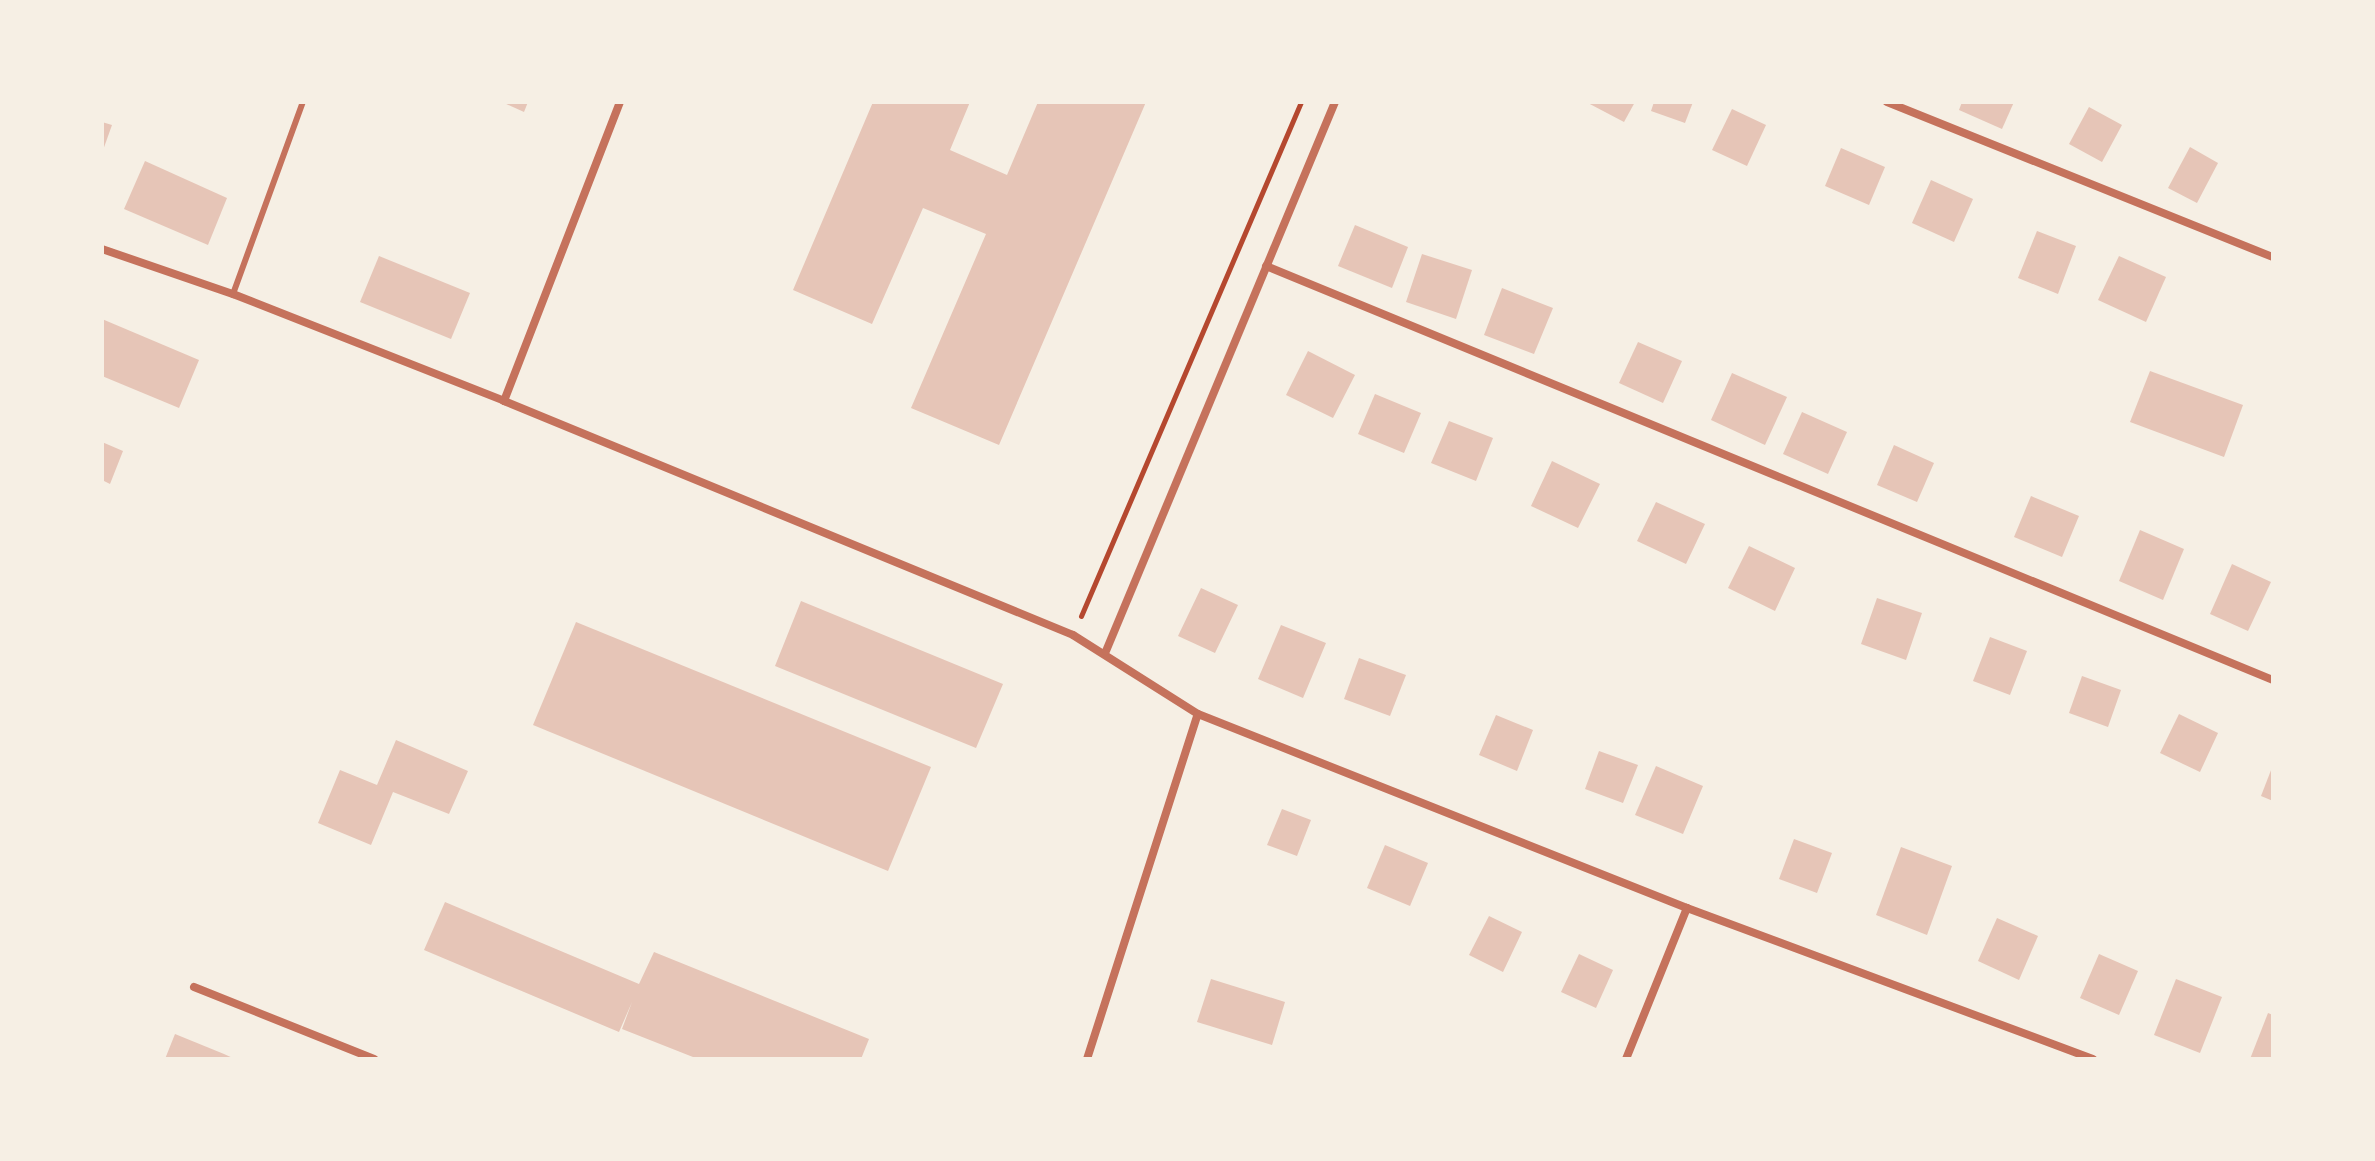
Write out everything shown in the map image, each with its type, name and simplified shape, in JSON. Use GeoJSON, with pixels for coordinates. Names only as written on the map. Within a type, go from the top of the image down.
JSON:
{"type":"FeatureCollection","features":[{"type":"Feature","properties":{"kind":"street"},"geometry":{"type":"LineString","coordinates":[[504,401],[620,102]]}},
{"type":"Feature","properties":{"kind":"street"},"geometry":{"type":"LineString","coordinates":[[1106,651],[1335,102]]}},
{"type":"Feature","properties":{"kind":"street"},"geometry":{"type":"LineString","coordinates":[[1887,102],[2273,257]]}},
{"type":"Feature","properties":{"kind":"street"},"geometry":{"type":"LineString","coordinates":[[102,249],[233,294],[504,401],[1073,635],[1106,651],[1198,714],[1687,908],[2093,1059]]}},
{"type":"Feature","properties":{"kind":"street"},"geometry":{"type":"LineString","coordinates":[[1266,266],[2273,680]]}},
{"type":"Feature","properties":{"kind":"street"},"geometry":{"type":"LineString","coordinates":[[1087,1059],[1198,714]]}},
{"type":"Feature","properties":{"kind":"street"},"geometry":{"type":"LineString","coordinates":[[1626,1059],[1687,908]]}},
{"type":"Feature","properties":{"kind":"street"},"geometry":{"type":"LineString","coordinates":[[194,987],[374,1059]]}},
{"type":"Feature","properties":{"kind":"lane"},"geometry":{"type":"LineString","coordinates":[[233,294],[303,102]]}},
{"type":"Feature","properties":{"kind":"path"},"geometry":{"type":"LineString","coordinates":[[1073,635],[1301,102]]}},
{"type":"Feature","properties":{"kind":"building"},"geometry":{"type":"Polygon","coordinates":[[[502,102],[528,102],[524,112],[502,102]]]}},
{"type":"Feature","properties":{"kind":"building"},"geometry":{"type":"Polygon","coordinates":[[[873,102],[970,102],[950,150],[1007,175],[1038,102],[1146,102],[999,445],[911,408],[986,234],[923,208],[872,324],[793,290],[873,102]]]}},
{"type":"Feature","properties":{"kind":"building"},"geometry":{"type":"Polygon","coordinates":[[[1586,102],[1635,102],[1624,122],[1586,102]]]}},
{"type":"Feature","properties":{"kind":"building"},"geometry":{"type":"Polygon","coordinates":[[[1654,102],[1693,102],[1685,123],[1651,111],[1654,102]]]}},
{"type":"Feature","properties":{"kind":"building"},"geometry":{"type":"Polygon","coordinates":[[[1962,102],[2014,102],[2002,129],[1959,110],[1962,102]]]}},
{"type":"Feature","properties":{"kind":"building"},"geometry":{"type":"Polygon","coordinates":[[[2089,107],[2122,125],[2102,162],[2069,144],[2089,107]]]}},
{"type":"Feature","properties":{"kind":"building"},"geometry":{"type":"Polygon","coordinates":[[[1732,109],[1766,125],[1747,166],[1712,150],[1732,109]]]}},
{"type":"Feature","properties":{"kind":"building"},"geometry":{"type":"Polygon","coordinates":[[[102,122],[112,125],[102,153],[102,122]]]}},
{"type":"Feature","properties":{"kind":"building"},"geometry":{"type":"Polygon","coordinates":[[[2190,147],[2218,163],[2197,203],[2168,188],[2190,147]]]}},
{"type":"Feature","properties":{"kind":"building"},"geometry":{"type":"Polygon","coordinates":[[[1841,148],[1885,167],[1869,205],[1825,186],[1841,148]]]}},
{"type":"Feature","properties":{"kind":"building"},"geometry":{"type":"Polygon","coordinates":[[[145,161],[227,198],[208,245],[124,209],[145,161]]]}},
{"type":"Feature","properties":{"kind":"building"},"geometry":{"type":"Polygon","coordinates":[[[1931,180],[1973,199],[1954,242],[1912,223],[1931,180]]]}},
{"type":"Feature","properties":{"kind":"building"},"geometry":{"type":"Polygon","coordinates":[[[1355,225],[1408,247],[1392,288],[1338,266],[1355,225]]]}},
{"type":"Feature","properties":{"kind":"building"},"geometry":{"type":"Polygon","coordinates":[[[2037,231],[2076,246],[2058,294],[2018,278],[2037,231]]]}},
{"type":"Feature","properties":{"kind":"building"},"geometry":{"type":"Polygon","coordinates":[[[1422,254],[1472,270],[1456,319],[1406,302],[1422,254]]]}},
{"type":"Feature","properties":{"kind":"building"},"geometry":{"type":"Polygon","coordinates":[[[379,256],[470,293],[451,339],[360,302],[379,256]]]}},
{"type":"Feature","properties":{"kind":"building"},"geometry":{"type":"Polygon","coordinates":[[[2119,256],[2166,277],[2146,322],[2098,300],[2119,256]]]}},
{"type":"Feature","properties":{"kind":"building"},"geometry":{"type":"Polygon","coordinates":[[[1502,288],[1553,308],[1534,354],[1484,335],[1502,288]]]}},
{"type":"Feature","properties":{"kind":"building"},"geometry":{"type":"Polygon","coordinates":[[[102,319],[199,360],[179,408],[102,376],[102,319]]]}},
{"type":"Feature","properties":{"kind":"building"},"geometry":{"type":"Polygon","coordinates":[[[1638,342],[1682,361],[1663,403],[1619,383],[1638,342]]]}},
{"type":"Feature","properties":{"kind":"building"},"geometry":{"type":"Polygon","coordinates":[[[1308,351],[1355,375],[1333,418],[1286,395],[1308,351]]]}},
{"type":"Feature","properties":{"kind":"building"},"geometry":{"type":"Polygon","coordinates":[[[2150,371],[2243,405],[2224,457],[2130,422],[2150,371]]]}},
{"type":"Feature","properties":{"kind":"building"},"geometry":{"type":"Polygon","coordinates":[[[1732,373],[1787,397],[1765,445],[1711,420],[1732,373]]]}},
{"type":"Feature","properties":{"kind":"building"},"geometry":{"type":"Polygon","coordinates":[[[1375,394],[1421,413],[1404,453],[1358,434],[1375,394]]]}},
{"type":"Feature","properties":{"kind":"building"},"geometry":{"type":"Polygon","coordinates":[[[1802,412],[1847,432],[1828,474],[1783,454],[1802,412]]]}},
{"type":"Feature","properties":{"kind":"building"},"geometry":{"type":"Polygon","coordinates":[[[1449,421],[1493,438],[1476,481],[1431,463],[1449,421]]]}},
{"type":"Feature","properties":{"kind":"building"},"geometry":{"type":"Polygon","coordinates":[[[102,442],[123,451],[110,484],[102,480],[102,442]]]}},
{"type":"Feature","properties":{"kind":"building"},"geometry":{"type":"Polygon","coordinates":[[[1894,445],[1934,463],[1917,502],[1877,485],[1894,445]]]}},
{"type":"Feature","properties":{"kind":"building"},"geometry":{"type":"Polygon","coordinates":[[[1552,461],[1600,484],[1578,528],[1531,506],[1552,461]]]}},
{"type":"Feature","properties":{"kind":"building"},"geometry":{"type":"Polygon","coordinates":[[[2031,496],[2079,516],[2062,557],[2014,537],[2031,496]]]}},
{"type":"Feature","properties":{"kind":"building"},"geometry":{"type":"Polygon","coordinates":[[[1656,502],[1705,524],[1686,564],[1637,541],[1656,502]]]}},
{"type":"Feature","properties":{"kind":"building"},"geometry":{"type":"Polygon","coordinates":[[[2140,530],[2184,549],[2163,600],[2119,581],[2140,530]]]}},
{"type":"Feature","properties":{"kind":"building"},"geometry":{"type":"Polygon","coordinates":[[[1749,546],[1795,568],[1775,611],[1728,588],[1749,546]]]}},
{"type":"Feature","properties":{"kind":"building"},"geometry":{"type":"Polygon","coordinates":[[[2232,564],[2271,582],[2248,631],[2210,614],[2232,564]]]}},
{"type":"Feature","properties":{"kind":"building"},"geometry":{"type":"Polygon","coordinates":[[[1201,588],[1238,605],[1215,653],[1178,636],[1201,588]]]}},
{"type":"Feature","properties":{"kind":"building"},"geometry":{"type":"Polygon","coordinates":[[[1877,598],[1922,613],[1906,660],[1861,644],[1877,598]]]}},
{"type":"Feature","properties":{"kind":"building"},"geometry":{"type":"Polygon","coordinates":[[[801,601],[1003,684],[976,748],[775,666],[801,601]]]}},
{"type":"Feature","properties":{"kind":"building"},"geometry":{"type":"Polygon","coordinates":[[[576,622],[931,767],[888,871],[533,725],[576,622]]]}},
{"type":"Feature","properties":{"kind":"building"},"geometry":{"type":"Polygon","coordinates":[[[1281,625],[1326,643],[1303,698],[1258,679],[1281,625]]]}},
{"type":"Feature","properties":{"kind":"building"},"geometry":{"type":"Polygon","coordinates":[[[1990,637],[2027,651],[2010,695],[1973,681],[1990,637]]]}},
{"type":"Feature","properties":{"kind":"building"},"geometry":{"type":"Polygon","coordinates":[[[1359,658],[1406,675],[1390,716],[1344,699],[1359,658]]]}},
{"type":"Feature","properties":{"kind":"building"},"geometry":{"type":"Polygon","coordinates":[[[2082,676],[2121,690],[2108,727],[2069,713],[2082,676]]]}},
{"type":"Feature","properties":{"kind":"building"},"geometry":{"type":"Polygon","coordinates":[[[2179,714],[2218,733],[2200,772],[2160,753],[2179,714]]]}},
{"type":"Feature","properties":{"kind":"building"},"geometry":{"type":"Polygon","coordinates":[[[1496,715],[1533,730],[1517,771],[1479,755],[1496,715]]]}},
{"type":"Feature","properties":{"kind":"building"},"geometry":{"type":"Polygon","coordinates":[[[396,740],[468,771],[449,814],[393,792],[371,845],[318,823],[340,770],[377,785],[396,740]]]}},
{"type":"Feature","properties":{"kind":"building"},"geometry":{"type":"Polygon","coordinates":[[[1599,751],[1638,765],[1623,803],[1585,789],[1599,751]]]}},
{"type":"Feature","properties":{"kind":"building"},"geometry":{"type":"Polygon","coordinates":[[[2273,765],[2273,801],[2261,796],[2273,765]]]}},
{"type":"Feature","properties":{"kind":"building"},"geometry":{"type":"Polygon","coordinates":[[[1656,766],[1703,786],[1683,834],[1635,815],[1656,766]]]}},
{"type":"Feature","properties":{"kind":"building"},"geometry":{"type":"Polygon","coordinates":[[[1282,809],[1311,820],[1297,856],[1267,845],[1282,809]]]}},
{"type":"Feature","properties":{"kind":"building"},"geometry":{"type":"Polygon","coordinates":[[[1794,839],[1832,853],[1817,893],[1779,879],[1794,839]]]}},
{"type":"Feature","properties":{"kind":"building"},"geometry":{"type":"Polygon","coordinates":[[[1385,845],[1428,863],[1410,906],[1367,888],[1385,845]]]}},
{"type":"Feature","properties":{"kind":"building"},"geometry":{"type":"Polygon","coordinates":[[[1901,847],[1952,866],[1927,935],[1876,915],[1901,847]]]}},
{"type":"Feature","properties":{"kind":"building"},"geometry":{"type":"Polygon","coordinates":[[[445,902],[639,984],[654,952],[869,1039],[861,1059],[698,1059],[622,1029],[632,1002],[619,1032],[424,950],[445,902]]]}},
{"type":"Feature","properties":{"kind":"building"},"geometry":{"type":"Polygon","coordinates":[[[1489,916],[1522,932],[1503,972],[1469,955],[1489,916]]]}},
{"type":"Feature","properties":{"kind":"building"},"geometry":{"type":"Polygon","coordinates":[[[1997,918],[2038,936],[2019,980],[1978,961],[1997,918]]]}},
{"type":"Feature","properties":{"kind":"building"},"geometry":{"type":"Polygon","coordinates":[[[1579,954],[1613,970],[1596,1008],[1561,992],[1579,954]]]}},
{"type":"Feature","properties":{"kind":"building"},"geometry":{"type":"Polygon","coordinates":[[[2099,954],[2138,971],[2119,1015],[2080,998],[2099,954]]]}},
{"type":"Feature","properties":{"kind":"building"},"geometry":{"type":"Polygon","coordinates":[[[1211,979],[1285,1002],[1272,1045],[1197,1022],[1211,979]]]}},
{"type":"Feature","properties":{"kind":"building"},"geometry":{"type":"Polygon","coordinates":[[[2176,979],[2222,997],[2200,1053],[2154,1035],[2176,979]]]}},
{"type":"Feature","properties":{"kind":"building"},"geometry":{"type":"Polygon","coordinates":[[[2268,1013],[2273,1015],[2273,1059],[2250,1059],[2268,1013]]]}},
{"type":"Feature","properties":{"kind":"building"},"geometry":{"type":"Polygon","coordinates":[[[175,1034],[224,1054],[235,1059],[165,1059],[175,1034]]]}}]}
